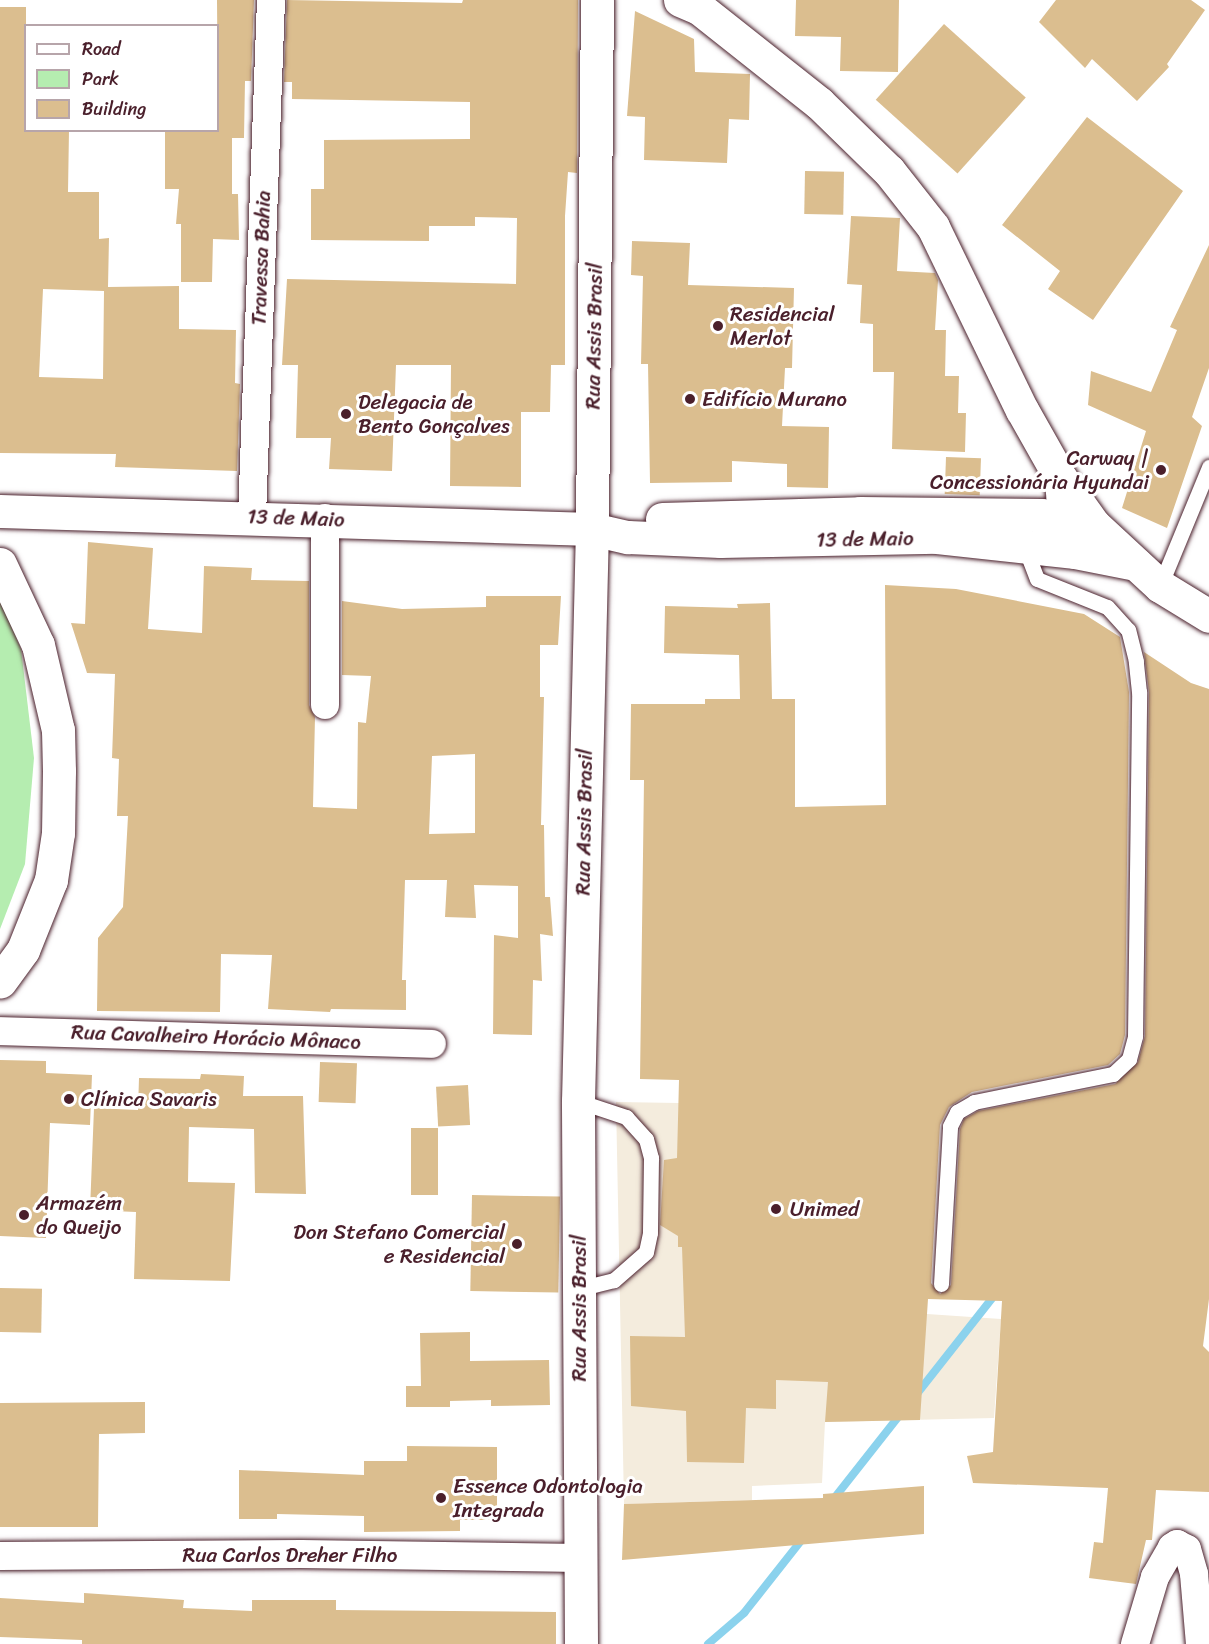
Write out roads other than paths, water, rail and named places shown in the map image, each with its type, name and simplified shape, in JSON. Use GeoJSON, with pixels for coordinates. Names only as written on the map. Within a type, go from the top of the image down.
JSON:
{"type":"FeatureCollection","features":[{"type":"Feature","properties":{"kind":"main road","name":"Rua Assis Brasil"},"geometry":{"type":"LineString","coordinates":[[581,1644],[578,1101],[592,529],[597,0]]}},
{"type":"Feature","properties":{"kind":"main road"},"geometry":{"type":"LineString","coordinates":[[680,0],[699,8],[819,103],[889,171],[933,227],[1004,375],[1061,479],[1079,522],[1136,564],[1160,586],[1209,616]]}},
{"type":"Feature","properties":{"kind":"main road","name":"13 de Maio"},"geometry":{"type":"LineString","coordinates":[[0,511],[325,518],[592,529],[628,537],[720,541],[937,537],[1024,545],[1136,564]]}},
{"type":"Feature","properties":{"kind":"main road","name":"13 de Maio"},"geometry":{"type":"LineString","coordinates":[[592,529],[628,521],[860,513],[1041,515],[1079,522]]}},
{"type":"Feature","properties":{"kind":"main road"},"geometry":{"type":"LineString","coordinates":[[937,537],[972,529],[1054,531],[1079,522]]}},
{"type":"Feature","properties":{"kind":"main road"},"geometry":{"type":"LineString","coordinates":[[0,564],[26,614],[46,673],[58,730],[59,771],[58,833],[51,880],[23,950],[0,982]]}},
{"type":"Feature","properties":{"kind":"street","name":"Travessa Bahia"},"geometry":{"type":"LineString","coordinates":[[252,516],[271,0]]}},
{"type":"Feature","properties":{"kind":"street"},"geometry":{"type":"LineString","coordinates":[[325,518],[325,705]]}},
{"type":"Feature","properties":{"kind":"street","name":"Rua Cavalheiro Horácio Mônaco"},"geometry":{"type":"LineString","coordinates":[[0,1031],[432,1044]]}},
{"type":"Feature","properties":{"kind":"street"},"geometry":{"type":"LineString","coordinates":[[1135,1644],[1155,1577],[1172,1546],[1177,1544],[1187,1549],[1194,1574],[1200,1644]]}},
{"type":"Feature","properties":{"kind":"street","name":"Rua Carlos Dreher Filho"},"geometry":{"type":"LineString","coordinates":[[0,1556],[301,1554],[581,1558]]}},
{"type":"Feature","properties":{"kind":"lane"},"geometry":{"type":"LineString","coordinates":[[1160,586],[1209,467]]}},
{"type":"Feature","properties":{"kind":"lane"},"geometry":{"type":"LineString","coordinates":[[941,1284],[950,1126],[957,1112],[974,1102],[1113,1074],[1129,1059],[1135,1036],[1139,692],[1136,661],[1128,630],[1107,607],[1038,579],[1024,545]]}},
{"type":"Feature","properties":{"kind":"lane"},"geometry":{"type":"LineString","coordinates":[[578,1101],[626,1118],[646,1139],[651,1158],[650,1233],[646,1252],[614,1280],[579,1289]]}},
{"type":"Feature","properties":{"kind":"waterway"},"geometry":{"type":"LineString","coordinates":[[916,1395],[997,1292]]}},
{"type":"Feature","properties":{"kind":"waterway"},"geometry":{"type":"LineString","coordinates":[[832,1501],[902,1412]]}},
{"type":"Feature","properties":{"kind":"waterway"},"geometry":{"type":"LineString","coordinates":[[708,1644],[744,1613],[804,1537]]}},
{"type":"Feature","properties":{"kind":"place","name":"Residencial Merlot"},"geometry":{"type":"Point","coordinates":[718,326]}},
{"type":"Feature","properties":{"kind":"place","name":"Edifício Murano"},"geometry":{"type":"Point","coordinates":[690,399]}},
{"type":"Feature","properties":{"kind":"place","name":"Delegacia de Bento Gonçalves"},"geometry":{"type":"Point","coordinates":[346,414]}},
{"type":"Feature","properties":{"kind":"place","name":"Carway | Concessionária Hyundai"},"geometry":{"type":"Point","coordinates":[1161,470]}},
{"type":"Feature","properties":{"kind":"place","name":"Clínica Savaris"},"geometry":{"type":"Point","coordinates":[69,1099]}},
{"type":"Feature","properties":{"kind":"place","name":"Unimed"},"geometry":{"type":"Point","coordinates":[776,1209]}},
{"type":"Feature","properties":{"kind":"place","name":"Armazém do Queijo"},"geometry":{"type":"Point","coordinates":[24,1215]}},
{"type":"Feature","properties":{"kind":"place","name":"Don Stefano Comercial e Residencial"},"geometry":{"type":"Point","coordinates":[517,1244]}},
{"type":"Feature","properties":{"kind":"place","name":"Essence Odontologia Integrada"},"geometry":{"type":"Point","coordinates":[441,1498]}}]}
